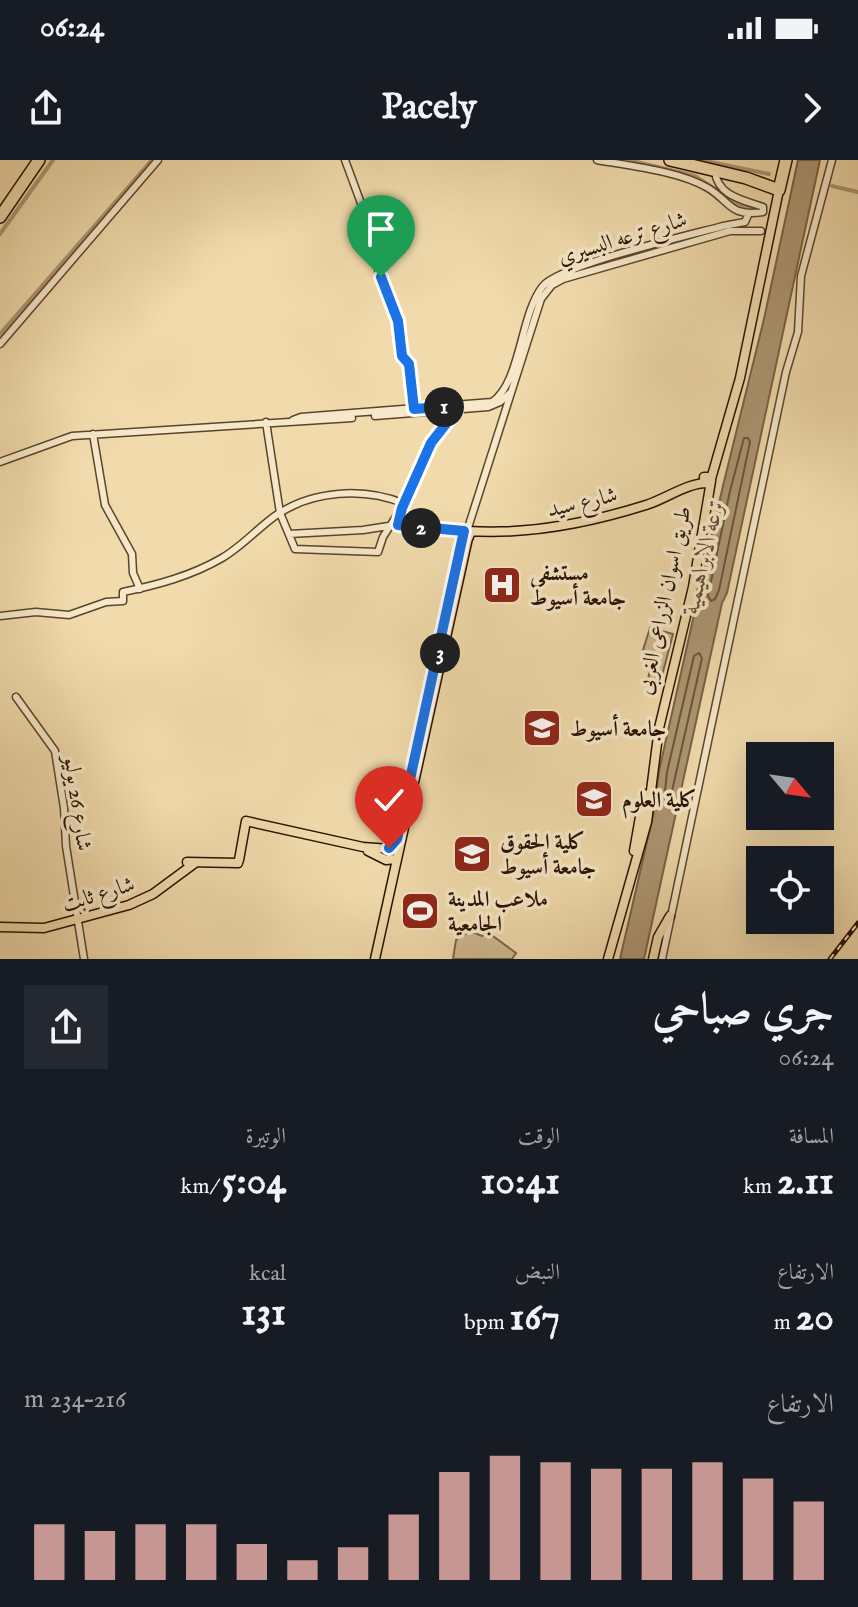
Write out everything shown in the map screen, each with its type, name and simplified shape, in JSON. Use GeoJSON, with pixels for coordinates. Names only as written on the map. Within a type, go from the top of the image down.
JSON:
{"type":"FeatureCollection","features":[{"type":"Feature","properties":{"kind":"highway"},"geometry":{"type":"LineString","coordinates":[[0,215],[37,160]]}},
{"type":"Feature","properties":{"kind":"highway"},"geometry":{"type":"LineString","coordinates":[[670,160],[779,186]]}},
{"type":"Feature","properties":{"kind":"highway"},"geometry":{"type":"LineString","coordinates":[[686,160],[779,186]]}},
{"type":"Feature","properties":{"kind":"highway","name":"طريق اسوان الزراعى الغربى"},"geometry":{"type":"LineString","coordinates":[[779,186],[784,160]]}},
{"type":"Feature","properties":{"kind":"main road","name":"طريق اسوان الزراعى الغربى"},"geometry":{"type":"LineString","coordinates":[[618,920],[623,911],[642,827],[661,703],[691,581],[707,480],[736,377],[779,186]]}},
{"type":"Feature","properties":{"kind":"main road","name":"شارع سيد"},"geometry":{"type":"LineString","coordinates":[[468,534],[554,528],[646,505],[707,480]]}},
{"type":"Feature","properties":{"kind":"main road"},"geometry":{"type":"LineString","coordinates":[[378,852],[397,839],[468,534]]}},
{"type":"Feature","properties":{"kind":"main road"},"geometry":{"type":"LineString","coordinates":[[374,956],[413,770]]}},
{"type":"Feature","properties":{"kind":"main road"},"geometry":{"type":"LineString","coordinates":[[246,822],[397,857]]}},
{"type":"Feature","properties":{"kind":"main road"},"geometry":{"type":"LineString","coordinates":[[246,822],[378,852],[390,870],[380,929]]}},
{"type":"Feature","properties":{"kind":"main road"},"geometry":{"type":"LineString","coordinates":[[240,861],[246,822]]}},
{"type":"Feature","properties":{"kind":"main road"},"geometry":{"type":"LineString","coordinates":[[240,861],[250,829],[260,826]]}},
{"type":"Feature","properties":{"kind":"main road","name":"طريق اسوان الزراعى الغربى"},"geometry":{"type":"LineString","coordinates":[[608,959],[642,827]]}},
{"type":"Feature","properties":{"kind":"main road","name":"شارع ثابت"},"geometry":{"type":"LineString","coordinates":[[0,930],[42,928],[79,920],[145,899],[190,865],[240,861]]}},
{"type":"Feature","properties":{"kind":"main road"},"geometry":{"type":"LineString","coordinates":[[608,959],[623,911]]}},
{"type":"Feature","properties":{"kind":"main road"},"geometry":{"type":"LineString","coordinates":[[657,957],[660,932],[670,920]]}},
{"type":"Feature","properties":{"kind":"street"},"geometry":{"type":"LineString","coordinates":[[0,344],[158,160]]}},
{"type":"Feature","properties":{"kind":"street"},"geometry":{"type":"LineString","coordinates":[[345,160],[362,206],[379,273],[398,321],[402,356],[409,364],[414,409]]}},
{"type":"Feature","properties":{"kind":"street"},"geometry":{"type":"LineString","coordinates":[[597,160],[692,180],[713,191],[731,208],[762,213],[764,208],[728,194],[718,183],[715,171]]}},
{"type":"Feature","properties":{"kind":"street"},"geometry":{"type":"LineString","coordinates":[[670,920],[786,372],[798,332],[801,276],[832,160]]}},
{"type":"Feature","properties":{"kind":"street","name":"شارع ترعه البسيري"},"geometry":{"type":"LineString","coordinates":[[398,413],[487,403],[502,394],[538,293],[555,276],[710,229],[745,222],[749,213]]}},
{"type":"Feature","properties":{"kind":"street"},"geometry":{"type":"LineString","coordinates":[[468,534],[510,393],[541,299],[548,289],[558,281],[730,231],[761,231]]}},
{"type":"Feature","properties":{"kind":"street","name":"شارع ترعه البسيري"},"geometry":{"type":"LineString","coordinates":[[0,462],[63,438],[492,406],[510,393]]}},
{"type":"Feature","properties":{"kind":"street"},"geometry":{"type":"LineString","coordinates":[[266,422],[280,513],[296,549],[378,552],[394,527],[432,440],[456,408]]}},
{"type":"Feature","properties":{"kind":"street"},"geometry":{"type":"LineString","coordinates":[[93,434],[105,505],[132,554],[133,573],[140,589]]}},
{"type":"Feature","properties":{"kind":"street"},"geometry":{"type":"LineString","coordinates":[[0,616],[36,612],[68,615],[106,602],[123,601],[123,592],[187,575],[228,554],[280,513],[311,499],[344,493],[390,499],[404,506]]}},
{"type":"Feature","properties":{"kind":"street","name":"شارع سيد"},"geometry":{"type":"LineString","coordinates":[[289,534],[394,527],[468,534]]}},
{"type":"Feature","properties":{"kind":"street","name":"شارع 26 يوليو"},"geometry":{"type":"LineString","coordinates":[[16,697],[53,746],[84,959]]}},
{"type":"Feature","properties":{"kind":"shaded area"},"geometry":{"type":"Polygon","coordinates":[[[650,628],[673,634],[660,683],[648,679],[654,654],[643,650],[650,628]]]}},
{"type":"Feature","properties":{"kind":"shaded area"},"geometry":{"type":"Polygon","coordinates":[[[470,931],[482,936],[486,931],[516,953],[512,959],[453,959],[456,940],[470,931]]]}},
{"type":"Feature","properties":{"kind":"water"},"geometry":{"type":"Polygon","coordinates":[[[798,160],[820,160],[727,593],[722,603],[644,959],[620,959],[653,816],[659,771],[798,160]]]}},
{"type":"Feature","properties":{"kind":"waterway"},"geometry":{"type":"LineString","coordinates":[[0,234],[53,160]]}},
{"type":"Feature","properties":{"kind":"waterway"},"geometry":{"type":"LineString","coordinates":[[0,334],[152,160]]}},
{"type":"Feature","properties":{"kind":"waterway"},"geometry":{"type":"LineString","coordinates":[[629,160],[695,176],[738,205],[761,210]]}},
{"type":"Feature","properties":{"kind":"waterway"},"geometry":{"type":"LineString","coordinates":[[701,160],[769,174]]}},
{"type":"Feature","properties":{"kind":"waterway"},"geometry":{"type":"LineString","coordinates":[[832,186],[858,192]]}},
{"type":"Feature","properties":{"kind":"railway"},"geometry":{"type":"LineString","coordinates":[[830,959],[858,923]]}},
{"type":"Feature","properties":{"kind":"place","name":"مستشفی جامعة أسيوط"},"geometry":{"type":"Point","coordinates":[502,585]}},
{"type":"Feature","properties":{"kind":"place","name":"جامعة أسيوط"},"geometry":{"type":"Point","coordinates":[542,728]}},
{"type":"Feature","properties":{"kind":"place","name":"كلية العلوم"},"geometry":{"type":"Point","coordinates":[594,799]}},
{"type":"Feature","properties":{"kind":"place","name":"كلية الحقوق جامعة أسيوط"},"geometry":{"type":"Point","coordinates":[472,854]}},
{"type":"Feature","properties":{"kind":"place","name":"ملاعب المدينة الجامعية"},"geometry":{"type":"Point","coordinates":[420,911]}},
{"type":"Feature","properties":{"kind":"route"},"geometry":{"type":"LineString","coordinates":[[381,277],[398,321],[402,356],[409,364],[414,409],[456,406],[456,411],[429,445],[402,508],[398,525],[464,531],[397,839],[389,848]]}},
{"type":"Feature","properties":{"kind":"water label","name":"ترعة الابراهيمية"},"geometry":{"type":"Point","coordinates":[703,556]}}]}
